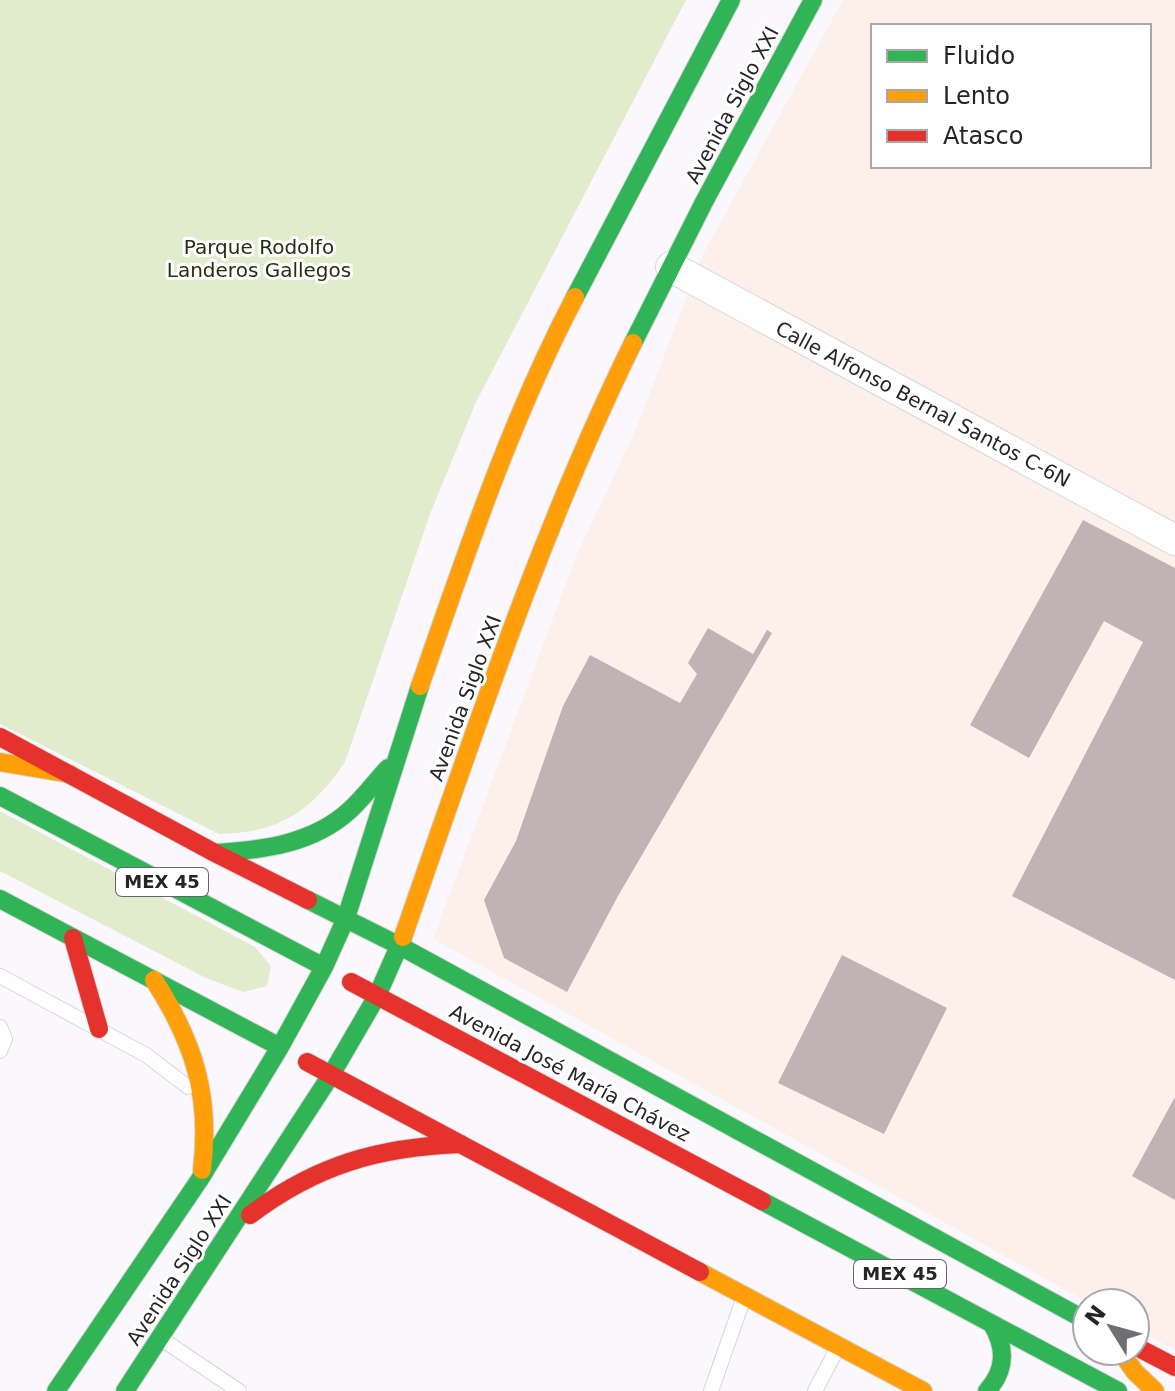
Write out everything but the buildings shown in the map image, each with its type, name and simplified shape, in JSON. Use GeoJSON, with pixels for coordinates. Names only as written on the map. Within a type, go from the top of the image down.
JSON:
{"type":"FeatureCollection","features":[{"type":"Feature","properties":{"kind":"main road","name":"Avenida Siglo XXI"},"geometry":{"type":"LineString","coordinates":[[56,1391],[200,1179],[280,1047],[324,967],[346,918],[395,760],[473,532],[544,357],[731,0]]}},
{"type":"Feature","properties":{"kind":"main road","name":"Avenida Siglo XXI"},"geometry":{"type":"LineString","coordinates":[[125,1391],[233,1229],[331,1075],[377,996],[400,946],[536,562],[602,407],[671,267],[813,0]]}},
{"type":"Feature","properties":{"kind":"main road","name":"Avenida José María Chávez"},"geometry":{"type":"LineString","coordinates":[[0,737],[215,853],[400,946],[1071,1312]]}},
{"type":"Feature","properties":{"kind":"main road"},"geometry":{"type":"LineString","coordinates":[[215,853],[265,850],[310,837],[349,811],[395,760]]}},
{"type":"Feature","properties":{"kind":"main road"},"geometry":{"type":"LineString","coordinates":[[0,762],[70,774]]}},
{"type":"Feature","properties":{"kind":"main road","name":"Avenida José María Chávez"},"geometry":{"type":"LineString","coordinates":[[0,796],[1118,1391]]}},
{"type":"Feature","properties":{"kind":"main road"},"geometry":{"type":"LineString","coordinates":[[0,899],[923,1391]]}},
{"type":"Feature","properties":{"kind":"main road"},"geometry":{"type":"LineString","coordinates":[[73,938],[99,1029]]}},
{"type":"Feature","properties":{"kind":"main road"},"geometry":{"type":"LineString","coordinates":[[154,980],[183,1026],[193,1051],[205,1102],[205,1154],[200,1179]]}},
{"type":"Feature","properties":{"kind":"main road"},"geometry":{"type":"LineString","coordinates":[[233,1229],[283,1190],[340,1163],[400,1148],[462,1144]]}},
{"type":"Feature","properties":{"kind":"main road"},"geometry":{"type":"LineString","coordinates":[[987,1391],[999,1376],[1003,1354],[1002,1343],[992,1324]]}},
{"type":"Feature","properties":{"kind":"main road"},"geometry":{"type":"LineString","coordinates":[[1151,1354],[1175,1367]]}},
{"type":"Feature","properties":{"kind":"main road"},"geometry":{"type":"LineString","coordinates":[[1131,1367],[1155,1391]]}},
{"type":"Feature","properties":{"kind":"street","name":"Calle Alfonso Bernal Santos C-6N"},"geometry":{"type":"LineString","coordinates":[[671,267],[1175,540]]}},
{"type":"Feature","properties":{"kind":"lane"},"geometry":{"type":"LineString","coordinates":[[0,976],[163,1066],[205,1102]]}},
{"type":"Feature","properties":{"kind":"lane"},"geometry":{"type":"LineString","coordinates":[[0,1027],[5,1039],[0,1051]]}},
{"type":"Feature","properties":{"kind":"lane"},"geometry":{"type":"LineString","coordinates":[[711,1391],[744,1296]]}},
{"type":"Feature","properties":{"kind":"lane"},"geometry":{"type":"LineString","coordinates":[[160,1338],[239,1391]]}},
{"type":"Feature","properties":{"kind":"lane"},"geometry":{"type":"LineString","coordinates":[[819,1389],[838,1346]]}},
{"type":"Feature","properties":{"kind":"shaded area"},"geometry":{"type":"Polygon","coordinates":[[[843,0],[1175,0],[1175,1350],[1151,1337],[1151,1287],[1071,1287],[1071,1293],[433,939],[577,554],[636,429],[703,254],[843,0]]]}},
{"type":"Feature","properties":{"kind":"green space","name":"Parque Rodolfo Landeros Gallegos"},"geometry":{"type":"Polygon","coordinates":[[[0,0],[686,0],[476,402],[430,514],[345,762],[320,794],[277,824],[240,833],[219,834],[0,724],[0,0]]]}},
{"type":"Feature","properties":{"kind":"green space"},"geometry":{"type":"Polygon","coordinates":[[[0,811],[255,947],[271,966],[267,986],[243,992],[206,978],[0,871],[0,811]]]}},
{"type":"Feature","properties":{"kind":"traffic: fast"},"geometry":{"type":"LineString","coordinates":[[575,297],[731,0]]}},
{"type":"Feature","properties":{"kind":"traffic: fast"},"geometry":{"type":"LineString","coordinates":[[633,343],[704,202],[813,0]]}},
{"type":"Feature","properties":{"kind":"traffic: fast"},"geometry":{"type":"LineString","coordinates":[[56,1391],[200,1179],[280,1047],[324,967],[346,918],[420,686]]}},
{"type":"Feature","properties":{"kind":"traffic: fast"},"geometry":{"type":"LineString","coordinates":[[215,853],[269,847],[320,831],[350,810],[388,768]]}},
{"type":"Feature","properties":{"kind":"traffic: fast"},"geometry":{"type":"LineString","coordinates":[[0,796],[324,967]]}},
{"type":"Feature","properties":{"kind":"traffic: fast"},"geometry":{"type":"LineString","coordinates":[[0,899],[280,1047]]}},
{"type":"Feature","properties":{"kind":"traffic: fast"},"geometry":{"type":"LineString","coordinates":[[308,900],[400,946],[1071,1312]]}},
{"type":"Feature","properties":{"kind":"traffic: fast"},"geometry":{"type":"LineString","coordinates":[[125,1391],[331,1075],[377,996],[403,937]]}},
{"type":"Feature","properties":{"kind":"traffic: fast"},"geometry":{"type":"LineString","coordinates":[[762,1201],[1118,1391]]}},
{"type":"Feature","properties":{"kind":"traffic: fast"},"geometry":{"type":"LineString","coordinates":[[987,1391],[998,1375],[1002,1359],[1000,1342],[992,1324]]}},
{"type":"Feature","properties":{"kind":"traffic: slow"},"geometry":{"type":"LineString","coordinates":[[420,686],[510,440],[575,297]]}},
{"type":"Feature","properties":{"kind":"traffic: slow"},"geometry":{"type":"LineString","coordinates":[[403,937],[537,562],[633,343]]}},
{"type":"Feature","properties":{"kind":"traffic: slow"},"geometry":{"type":"LineString","coordinates":[[0,762],[70,774]]}},
{"type":"Feature","properties":{"kind":"traffic: slow"},"geometry":{"type":"LineString","coordinates":[[154,980],[180,1025],[196,1070],[204,1118],[202,1170]]}},
{"type":"Feature","properties":{"kind":"traffic: slow"},"geometry":{"type":"LineString","coordinates":[[700,1272],[923,1391]]}},
{"type":"Feature","properties":{"kind":"traffic: slow"},"geometry":{"type":"LineString","coordinates":[[1131,1367],[1155,1391]]}},
{"type":"Feature","properties":{"kind":"traffic: jam"},"geometry":{"type":"LineString","coordinates":[[0,737],[308,900]]}},
{"type":"Feature","properties":{"kind":"traffic: jam"},"geometry":{"type":"LineString","coordinates":[[73,938],[99,1029]]}},
{"type":"Feature","properties":{"kind":"traffic: jam"},"geometry":{"type":"LineString","coordinates":[[351,982],[762,1201]]}},
{"type":"Feature","properties":{"kind":"traffic: jam"},"geometry":{"type":"LineString","coordinates":[[307,1062],[700,1272]]}},
{"type":"Feature","properties":{"kind":"traffic: jam"},"geometry":{"type":"LineString","coordinates":[[250,1215],[299,1183],[350,1162],[403,1149],[461,1144]]}},
{"type":"Feature","properties":{"kind":"traffic: jam"},"geometry":{"type":"LineString","coordinates":[[1151,1354],[1175,1367]]}}]}
